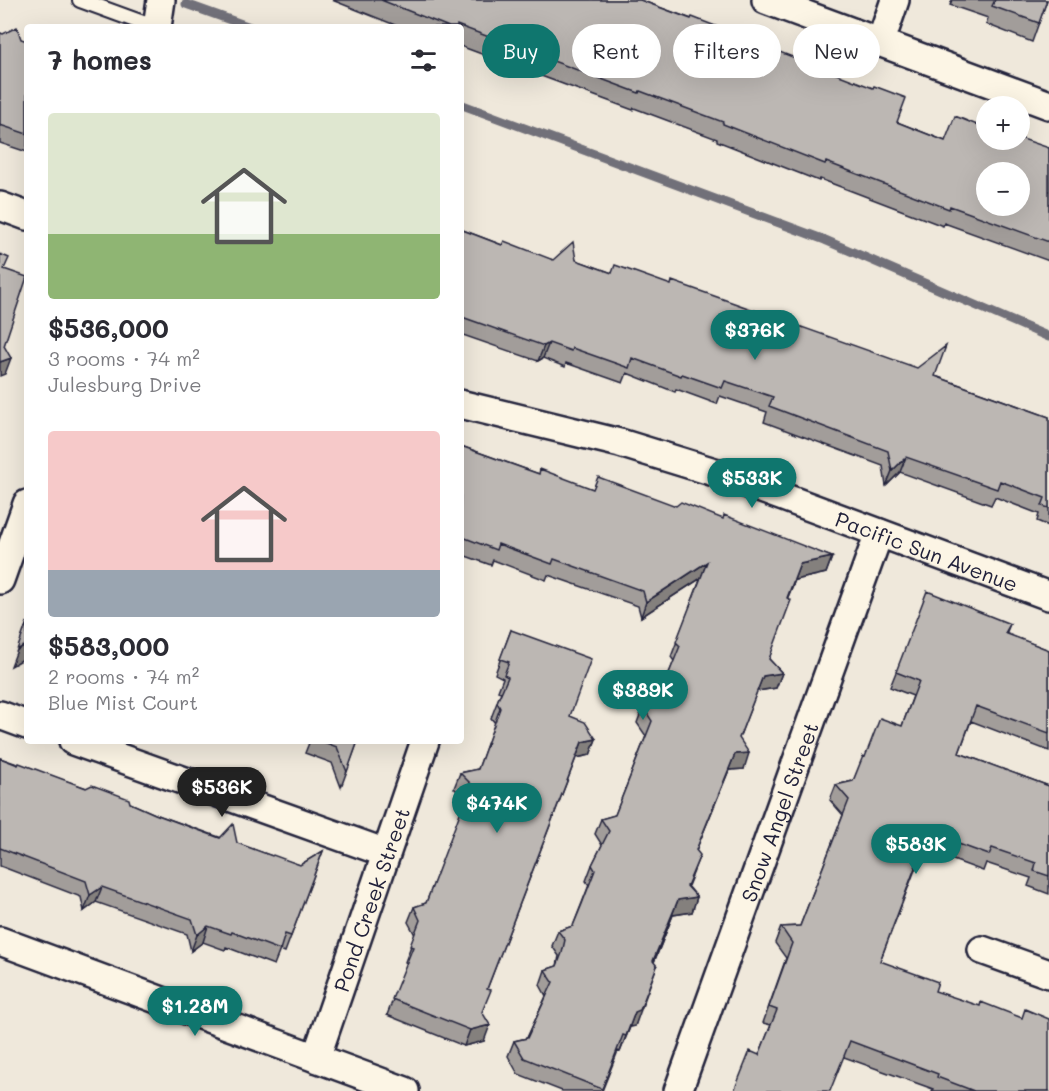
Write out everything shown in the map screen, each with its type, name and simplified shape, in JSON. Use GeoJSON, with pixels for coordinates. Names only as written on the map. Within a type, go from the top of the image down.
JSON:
{"type":"FeatureCollection","features":[{"type":"Feature","properties":{"kind":"street"},"geometry":{"type":"LineString","coordinates":[[157,24],[161,0]]}},
{"type":"Feature","properties":{"kind":"street"},"geometry":{"type":"LineString","coordinates":[[766,0],[1049,105]]}},
{"type":"Feature","properties":{"kind":"street"},"geometry":{"type":"LineString","coordinates":[[881,41],[895,0]]}},
{"type":"Feature","properties":{"kind":"street"},"geometry":{"type":"LineString","coordinates":[[0,206],[24,215]]}},
{"type":"Feature","properties":{"kind":"street","name":"Pacific Sun Avenue"},"geometry":{"type":"LineString","coordinates":[[464,405],[620,443],[712,471],[1049,596]]}},
{"type":"Feature","properties":{"kind":"street"},"geometry":{"type":"LineString","coordinates":[[0,580],[24,512]]}},
{"type":"Feature","properties":{"kind":"street","name":"Snow Angel Street"},"geometry":{"type":"LineString","coordinates":[[678,1091],[879,533]]}},
{"type":"Feature","properties":{"kind":"street"},"geometry":{"type":"LineString","coordinates":[[0,715],[24,723]]}},
{"type":"Feature","properties":{"kind":"street"},"geometry":{"type":"LineString","coordinates":[[81,744],[386,854]]}},
{"type":"Feature","properties":{"kind":"street","name":"Pond Creek Street"},"geometry":{"type":"LineString","coordinates":[[316,1058],[424,744]]}},
{"type":"Feature","properties":{"kind":"street"},"geometry":{"type":"LineString","coordinates":[[0,941],[405,1091]]}},
{"type":"Feature","properties":{"kind":"street"},"geometry":{"type":"LineString","coordinates":[[982,950],[1049,974]]}},
{"type":"Feature","properties":{"kind":"lane"},"geometry":{"type":"LineString","coordinates":[[80,0],[148,24]]}},
{"type":"Feature","properties":{"kind":"building"},"geometry":{"type":"Polygon","coordinates":[[[381,0],[640,0],[691,19],[692,17],[710,24],[673,24],[673,78],[781,78],[781,53],[793,57],[793,78],[847,78],[906,98],[897,122],[945,141],[955,116],[976,125],[976,150],[1030,150],[1030,141],[1049,148],[1049,242],[978,216],[1030,216],[1030,162],[976,162],[976,215],[950,206],[949,209],[826,162],[825,164],[640,91],[639,93],[599,78],[661,78],[661,24],[572,24],[572,68],[560,63],[560,24],[482,24],[482,34],[464,28],[464,24],[441,24],[381,0]]]}},
{"type":"Feature","properties":{"kind":"building"},"geometry":{"type":"Polygon","coordinates":[[[995,0],[1047,0],[1039,23],[992,6],[995,0]]]}},
{"type":"Feature","properties":{"kind":"building"},"geometry":{"type":"Polygon","coordinates":[[[17,27],[21,39],[24,40],[24,133],[0,125],[0,33],[3,34],[17,27]]]}},
{"type":"Feature","properties":{"kind":"building"},"geometry":{"type":"Polygon","coordinates":[[[464,231],[502,245],[504,241],[553,260],[573,242],[576,260],[612,273],[615,265],[671,285],[672,281],[917,368],[946,346],[935,376],[1049,417],[1049,508],[1042,506],[1045,498],[1000,481],[997,489],[906,457],[892,471],[888,451],[769,406],[773,397],[725,381],[722,388],[632,358],[629,368],[572,348],[571,351],[549,343],[544,346],[464,318],[464,231]]]}},
{"type":"Feature","properties":{"kind":"building"},"geometry":{"type":"Polygon","coordinates":[[[0,254],[9,258],[4,269],[24,276],[24,286],[4,346],[11,358],[0,362],[0,254]]]}},
{"type":"Feature","properties":{"kind":"building"},"geometry":{"type":"Polygon","coordinates":[[[464,447],[539,474],[540,469],[593,489],[598,477],[676,506],[681,502],[723,519],[724,515],[832,557],[800,564],[787,598],[791,600],[769,659],[782,673],[763,676],[739,738],[749,753],[735,754],[696,850],[700,855],[687,886],[697,897],[678,900],[653,961],[657,966],[640,1010],[635,1012],[626,1036],[623,1035],[602,1089],[524,1058],[514,1041],[527,1038],[553,982],[545,970],[557,966],[562,953],[565,940],[558,931],[573,926],[582,904],[595,870],[592,865],[609,831],[601,819],[615,815],[652,721],[643,707],[657,703],[680,646],[676,642],[707,562],[646,602],[643,591],[554,559],[552,564],[498,544],[496,550],[464,538],[464,447]]]}},
{"type":"Feature","properties":{"kind":"building"},"geometry":{"type":"Polygon","coordinates":[[[927,591],[1010,624],[1005,633],[1049,650],[1049,733],[976,706],[959,753],[1049,786],[1049,876],[1034,871],[1036,863],[992,848],[989,855],[928,833],[880,961],[938,982],[935,991],[980,1006],[981,1002],[1022,1018],[1025,1009],[1049,1019],[1049,1091],[974,1091],[937,1077],[938,1074],[850,1041],[830,1091],[734,1091],[750,1051],[759,1055],[777,1010],[769,1007],[792,943],[781,927],[800,926],[849,800],[836,785],[853,781],[880,718],[902,726],[919,681],[896,672],[927,591]]]}},
{"type":"Feature","properties":{"kind":"building"},"geometry":{"type":"Polygon","coordinates":[[[24,630],[24,646],[17,650],[24,630]]]}},
{"type":"Feature","properties":{"kind":"building"},"geometry":{"type":"Polygon","coordinates":[[[511,630],[591,659],[570,716],[585,722],[596,739],[582,742],[487,989],[491,990],[482,1012],[490,1025],[470,1030],[392,999],[413,947],[410,946],[420,920],[414,907],[426,903],[471,784],[460,773],[478,769],[500,708],[497,702],[508,677],[504,675],[509,662],[500,659],[511,630]]]}},
{"type":"Feature","properties":{"kind":"building"},"geometry":{"type":"Polygon","coordinates":[[[329,744],[357,744],[347,772],[337,747],[329,744]]]}},
{"type":"Feature","properties":{"kind":"building"},"geometry":{"type":"Polygon","coordinates":[[[0,758],[86,788],[92,785],[129,799],[130,803],[155,814],[220,838],[233,824],[237,843],[300,865],[323,851],[291,936],[285,934],[280,950],[232,932],[231,934],[208,926],[197,935],[192,919],[102,887],[90,895],[86,881],[0,848],[0,758]]]}},
{"type":"Feature","properties":{"kind":"waterway"},"geometry":{"type":"LineString","coordinates":[[186,4],[242,24]]}},
{"type":"Feature","properties":{"kind":"waterway"},"geometry":{"type":"LineString","coordinates":[[464,105],[825,240],[1049,337]]}}]}
